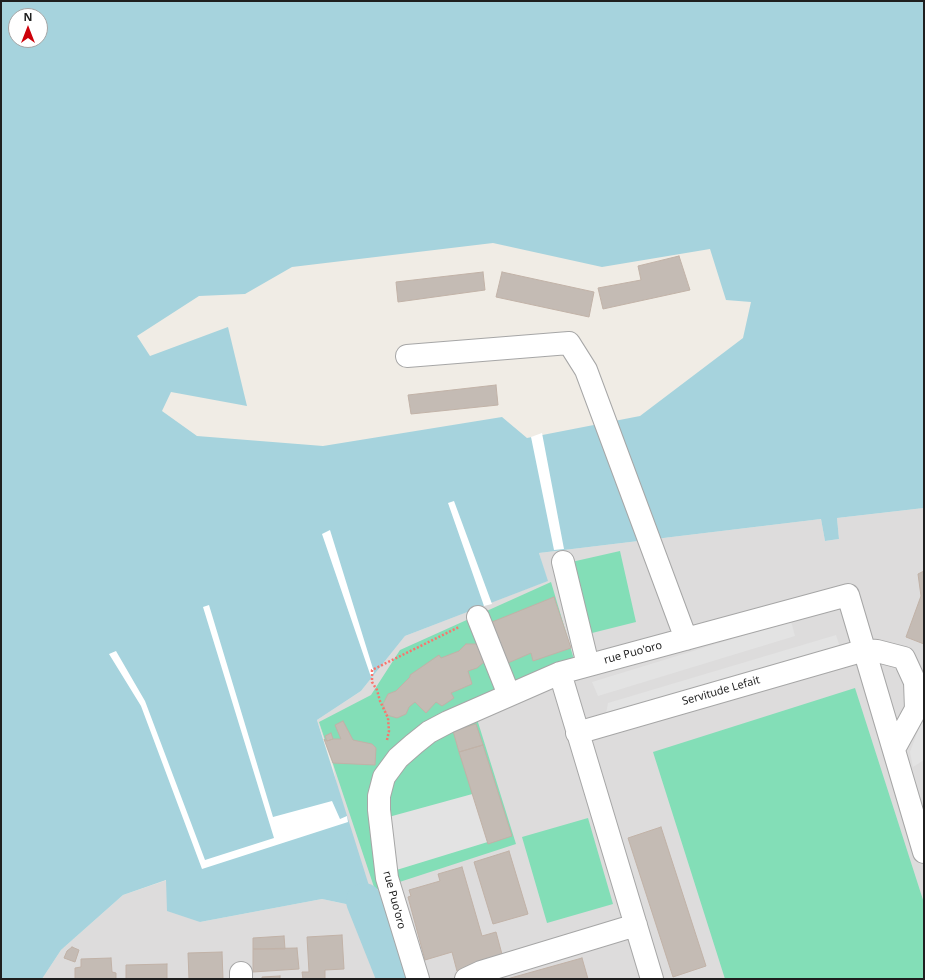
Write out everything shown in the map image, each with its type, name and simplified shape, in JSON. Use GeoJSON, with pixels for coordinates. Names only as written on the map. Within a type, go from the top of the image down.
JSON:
{"type":"FeatureCollection","features":[{"type":"Feature","properties":{"kind":"street"},"geometry":{"type":"LineString","coordinates":[[407,356],[569,343],[586,370],[686,639]]}},
{"type":"Feature","properties":{"kind":"street"},"geometry":{"type":"LineString","coordinates":[[563,562],[588,665]]}},
{"type":"Feature","properties":{"kind":"street","name":"rue Puo'oro"},"geometry":{"type":"LineString","coordinates":[[418,979],[408,951],[386,871],[379,810],[379,796],[384,777],[398,758],[429,732],[560,673],[848,595],[924,852]]}},
{"type":"Feature","properties":{"kind":"street"},"geometry":{"type":"LineString","coordinates":[[478,617],[509,695]]}},
{"type":"Feature","properties":{"kind":"street"},"geometry":{"type":"LineString","coordinates":[[865,650],[877,650],[904,658],[915,682],[916,709],[894,749]]}},
{"type":"Feature","properties":{"kind":"street","name":"Servitude Lefait"},"geometry":{"type":"LineString","coordinates":[[577,733],[865,650]]}},
{"type":"Feature","properties":{"kind":"street"},"geometry":{"type":"LineString","coordinates":[[560,673],[652,979]]}},
{"type":"Feature","properties":{"kind":"street"},"geometry":{"type":"LineString","coordinates":[[466,979],[481,972],[636,926]]}},
{"type":"Feature","properties":{"kind":"path"},"geometry":{"type":"LineString","coordinates":[[385,746],[389,731],[388,718],[380,701],[378,690],[372,682],[372,670],[478,617]]}},
{"type":"Feature","properties":{"kind":"shaded area"},"geometry":{"type":"Polygon","coordinates":[[[924,508],[924,979],[42,979],[61,950],[123,895],[167,880],[200,922],[322,899],[360,907],[333,766],[317,720],[361,691],[405,636],[547,581],[539,553],[821,519],[825,541],[839,539],[837,518],[924,508]]]}},
{"type":"Feature","properties":{"kind":"shaded area"},"geometry":{"type":"Polygon","coordinates":[[[791,621],[795,636],[598,696],[592,682],[791,621]]]}},
{"type":"Feature","properties":{"kind":"shaded area"},"geometry":{"type":"Polygon","coordinates":[[[836,635],[840,647],[606,714],[608,703],[836,635]]]}},
{"type":"Feature","properties":{"kind":"shaded area"},"geometry":{"type":"Polygon","coordinates":[[[924,715],[924,760],[913,767],[910,752],[924,715]]]}},
{"type":"Feature","properties":{"kind":"shaded area"},"geometry":{"type":"Polygon","coordinates":[[[476,793],[491,841],[390,872],[385,818],[476,793]]]}},
{"type":"Feature","properties":{"kind":"green space"},"geometry":{"type":"Polygon","coordinates":[[[620,551],[636,622],[584,635],[567,563],[620,551]]]}},
{"type":"Feature","properties":{"kind":"green space"},"geometry":{"type":"Polygon","coordinates":[[[551,582],[578,673],[477,719],[516,844],[375,890],[319,722],[371,695],[400,650],[551,582]]]}},
{"type":"Feature","properties":{"kind":"green space"},"geometry":{"type":"Polygon","coordinates":[[[855,688],[924,903],[924,979],[725,979],[653,752],[855,688]]]}},
{"type":"Feature","properties":{"kind":"green space"},"geometry":{"type":"Polygon","coordinates":[[[588,818],[613,904],[547,923],[522,837],[588,818]]]}},
{"type":"Feature","properties":{"kind":"water"},"geometry":{"type":"Polygon","coordinates":[[[1,1],[924,1],[924,508],[837,518],[839,539],[825,541],[821,519],[539,553],[548,581],[405,636],[361,691],[317,720],[371,892],[360,907],[322,899],[200,922],[167,911],[166,880],[123,895],[61,950],[42,979],[1,979],[1,1]],[[493,243],[292,267],[245,294],[199,296],[137,336],[150,356],[228,327],[247,406],[171,392],[162,411],[197,436],[323,446],[502,417],[527,438],[640,416],[743,338],[751,302],[726,300],[710,249],[602,267],[493,243]]]}},
{"type":"Feature","properties":{"kind":"pier"},"geometry":{"type":"Polygon","coordinates":[[[542,433],[564,549],[554,550],[531,437],[542,433]]]}},
{"type":"Feature","properties":{"kind":"pier"},"geometry":{"type":"Polygon","coordinates":[[[454,501],[492,604],[484,606],[448,503],[454,501]]]}},
{"type":"Feature","properties":{"kind":"pier"},"geometry":{"type":"Polygon","coordinates":[[[330,530],[374,672],[371,677],[322,534],[330,530]]]}},
{"type":"Feature","properties":{"kind":"pier"},"geometry":{"type":"Polygon","coordinates":[[[209,605],[273,817],[332,801],[340,819],[347,816],[348,822],[202,869],[141,706],[109,654],[116,651],[145,701],[205,860],[274,838],[203,607],[209,605]]]}},
{"type":"Feature","properties":{"kind":"building"},"geometry":{"type":"Polygon","coordinates":[[[679,256],[690,290],[603,309],[598,288],[641,280],[638,266],[679,256]]]}},
{"type":"Feature","properties":{"kind":"building"},"geometry":{"type":"Polygon","coordinates":[[[483,272],[485,290],[398,302],[396,282],[483,272]]]}},
{"type":"Feature","properties":{"kind":"building"},"geometry":{"type":"Polygon","coordinates":[[[502,272],[594,292],[589,317],[496,297],[502,272]]]}},
{"type":"Feature","properties":{"kind":"building"},"geometry":{"type":"Polygon","coordinates":[[[496,385],[498,405],[411,414],[408,395],[496,385]]]}},
{"type":"Feature","properties":{"kind":"building"},"geometry":{"type":"Polygon","coordinates":[[[924,571],[924,644],[906,637],[921,596],[918,574],[924,571]]]}},
{"type":"Feature","properties":{"kind":"building"},"geometry":{"type":"Polygon","coordinates":[[[554,597],[571,648],[533,661],[531,653],[508,663],[492,622],[554,597]]]}},
{"type":"Feature","properties":{"kind":"building"},"geometry":{"type":"Polygon","coordinates":[[[466,644],[476,644],[484,652],[484,662],[477,668],[468,671],[472,684],[451,693],[454,698],[442,706],[436,702],[426,713],[415,702],[409,707],[406,714],[397,718],[387,715],[383,704],[388,694],[396,691],[410,677],[410,675],[439,655],[441,658],[459,651],[466,644]]]}},
{"type":"Feature","properties":{"kind":"building"},"geometry":{"type":"Polygon","coordinates":[[[343,721],[353,740],[372,744],[376,748],[375,765],[333,763],[324,739],[327,741],[341,739],[335,725],[343,721]]]}},
{"type":"Feature","properties":{"kind":"building"},"geometry":{"type":"Polygon","coordinates":[[[476,724],[483,745],[459,752],[453,731],[476,724]]]}},
{"type":"Feature","properties":{"kind":"building"},"geometry":{"type":"Polygon","coordinates":[[[331,733],[333,739],[327,741],[325,736],[331,733]]]}},
{"type":"Feature","properties":{"kind":"building"},"geometry":{"type":"Polygon","coordinates":[[[483,745],[512,836],[488,844],[459,752],[483,745]]]}},
{"type":"Feature","properties":{"kind":"building"},"geometry":{"type":"Polygon","coordinates":[[[661,827],[706,966],[673,977],[628,838],[661,827]]]}},
{"type":"Feature","properties":{"kind":"building"},"geometry":{"type":"Polygon","coordinates":[[[509,851],[528,914],[493,924],[474,862],[509,851]]]}},
{"type":"Feature","properties":{"kind":"building"},"geometry":{"type":"Polygon","coordinates":[[[462,867],[482,936],[496,932],[503,958],[457,971],[452,952],[425,960],[408,897],[411,896],[409,890],[440,881],[438,874],[462,867]]]}},
{"type":"Feature","properties":{"kind":"building"},"geometry":{"type":"Polygon","coordinates":[[[342,935],[344,969],[325,970],[325,979],[303,979],[302,972],[309,972],[307,937],[342,935]]]}},
{"type":"Feature","properties":{"kind":"building"},"geometry":{"type":"Polygon","coordinates":[[[284,936],[285,949],[253,949],[253,938],[284,936]]]}},
{"type":"Feature","properties":{"kind":"building"},"geometry":{"type":"Polygon","coordinates":[[[72,947],[79,950],[75,962],[64,958],[67,951],[72,947]]]}},
{"type":"Feature","properties":{"kind":"building"},"geometry":{"type":"Polygon","coordinates":[[[297,948],[299,969],[253,972],[253,949],[297,948]]]}},
{"type":"Feature","properties":{"kind":"building"},"geometry":{"type":"Polygon","coordinates":[[[222,952],[223,979],[189,979],[188,953],[222,952]]]}},
{"type":"Feature","properties":{"kind":"building"},"geometry":{"type":"Polygon","coordinates":[[[111,958],[112,972],[116,973],[116,979],[75,979],[75,968],[81,967],[81,959],[111,958]]]}},
{"type":"Feature","properties":{"kind":"building"},"geometry":{"type":"Polygon","coordinates":[[[582,958],[588,979],[507,979],[582,958]]]}},
{"type":"Feature","properties":{"kind":"building"},"geometry":{"type":"Polygon","coordinates":[[[167,964],[167,979],[126,979],[126,965],[167,964]]]}},
{"type":"Feature","properties":{"kind":"building"},"geometry":{"type":"Polygon","coordinates":[[[280,976],[280,979],[262,979],[262,977],[280,976]]]}},
{"type":"Feature","properties":{"kind":"waterway"},"geometry":{"type":"LineString","coordinates":[[364,901],[395,979]]}}]}
